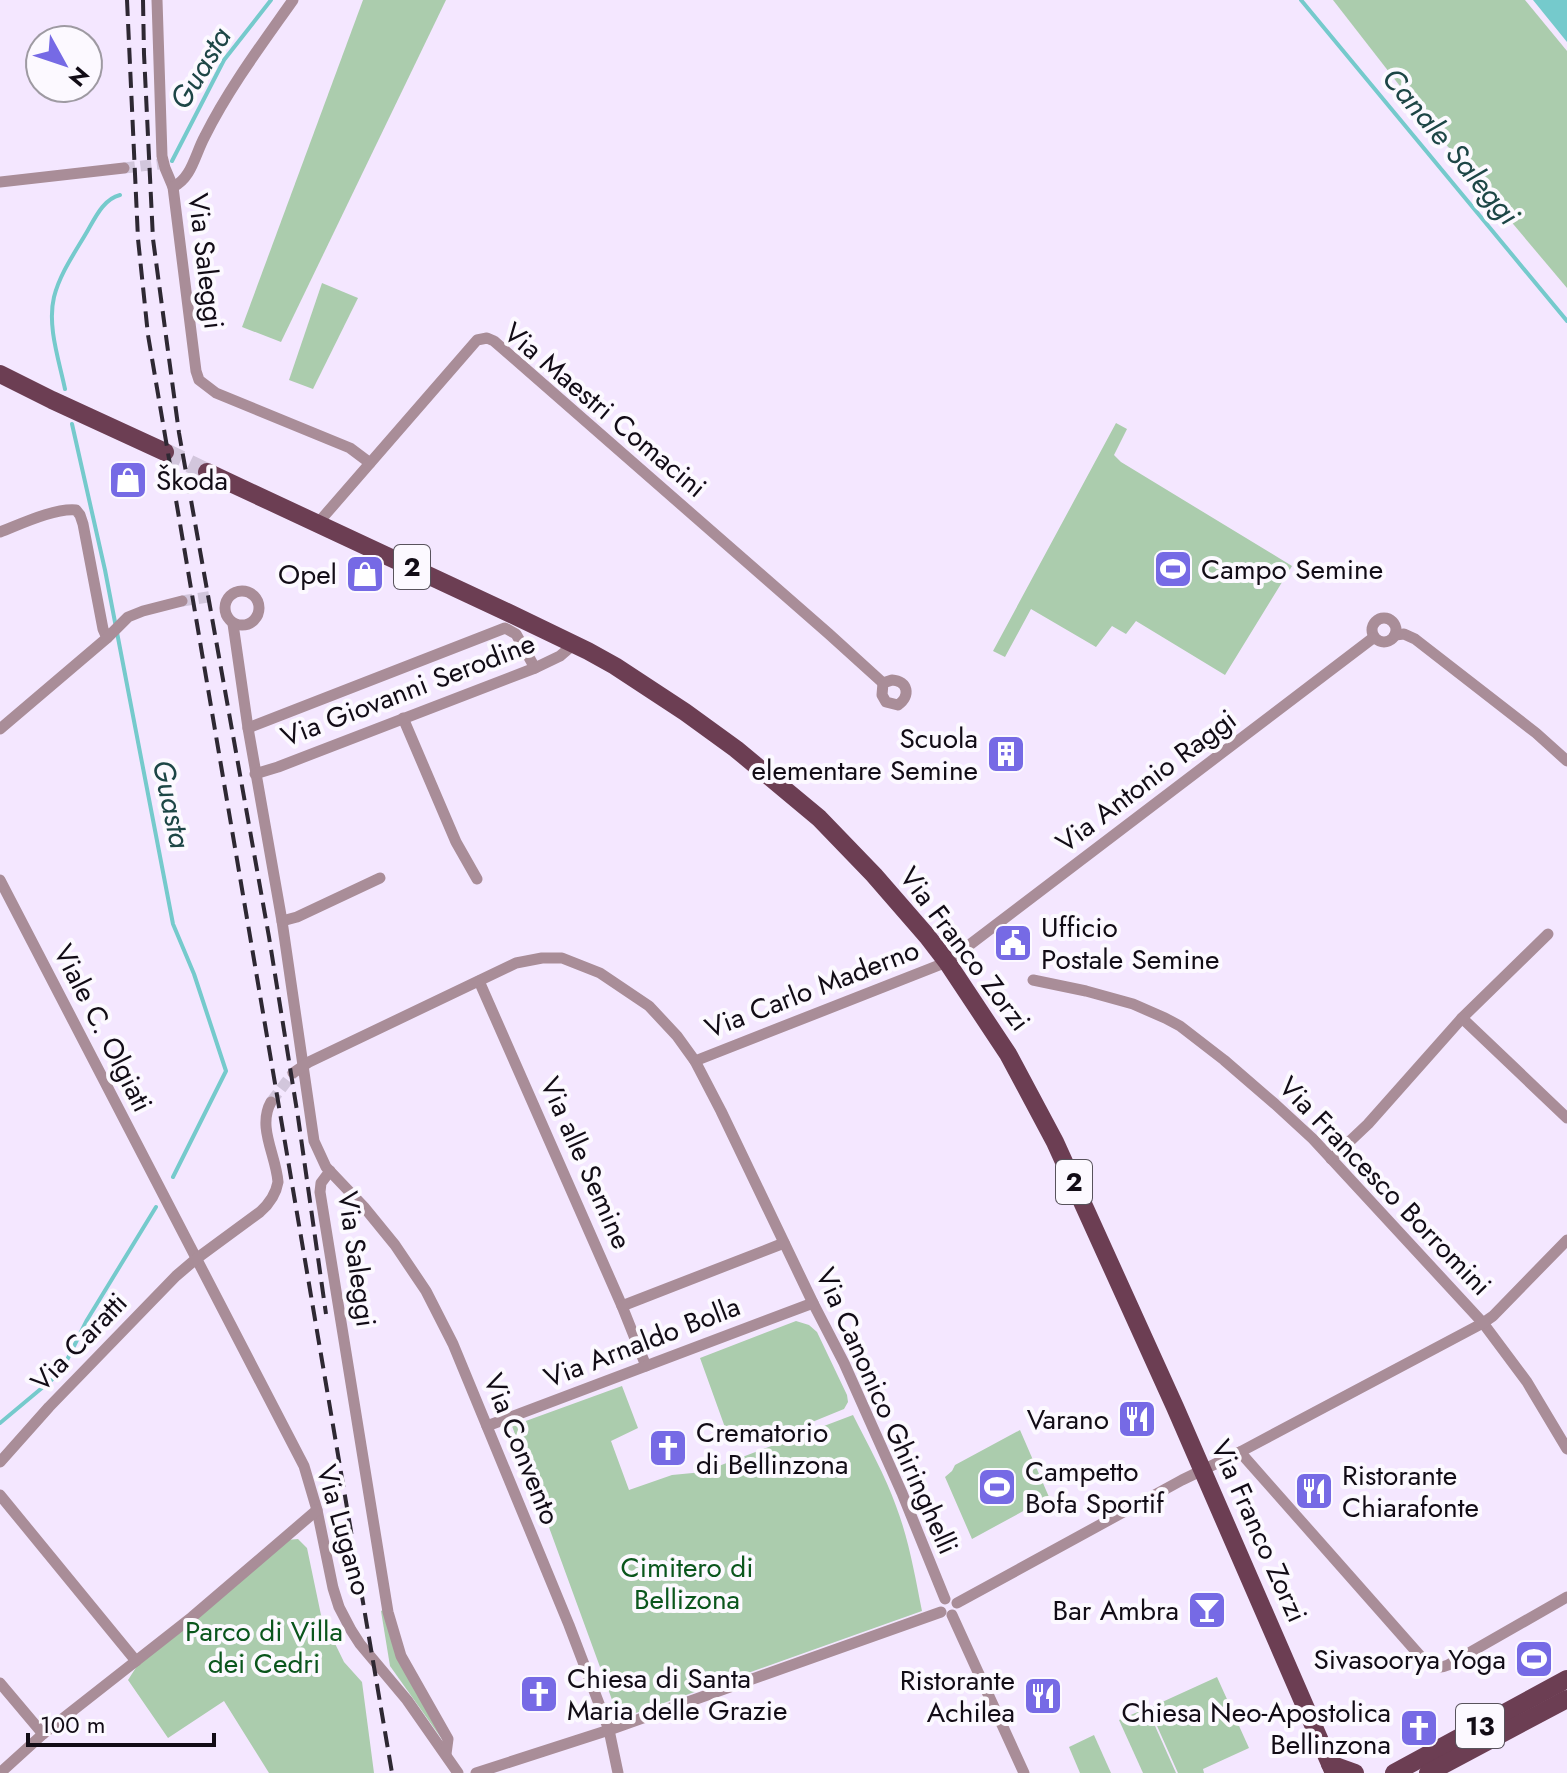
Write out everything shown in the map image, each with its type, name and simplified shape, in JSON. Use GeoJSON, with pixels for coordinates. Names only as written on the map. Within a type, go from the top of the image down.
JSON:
{"type":"FeatureCollection","features":[{"type":"Feature","properties":{"kind":"main road"},"geometry":{"type":"LineString","coordinates":[[0,374],[165,452]]}},
{"type":"Feature","properties":{"kind":"main road","name":"Via Franco Zorzi"},"geometry":{"type":"LineString","coordinates":[[207,472],[574,644],[647,686],[729,743],[819,818],[927,936],[1008,1054],[1062,1155],[1332,1769]]}},
{"type":"Feature","properties":{"kind":"main road","name":"13"},"geometry":{"type":"LineString","coordinates":[[1394,1771],[1567,1679]]}},
{"type":"Feature","properties":{"kind":"main road","name":"13"},"geometry":{"type":"LineString","coordinates":[[1428,1773],[1567,1699]]}},
{"type":"Feature","properties":{"kind":"main road"},"geometry":{"type":"LineString","coordinates":[[1332,1769],[1355,1773]]}},
{"type":"Feature","properties":{"kind":"street","name":"Via Saleggi"},"geometry":{"type":"LineString","coordinates":[[157,0],[161,163],[173,187],[199,380],[216,393],[346,446],[370,463]]}},
{"type":"Feature","properties":{"kind":"street"},"geometry":{"type":"LineString","coordinates":[[173,187],[185,180],[220,108],[293,0]]}},
{"type":"Feature","properties":{"kind":"street"},"geometry":{"type":"LineString","coordinates":[[0,182],[124,168]]}},
{"type":"Feature","properties":{"kind":"street","name":"Via Maestri Comacini"},"geometry":{"type":"LineString","coordinates":[[318,523],[477,340],[487,338],[883,683]]}},
{"type":"Feature","properties":{"kind":"street"},"geometry":{"type":"LineString","coordinates":[[0,532],[40,517],[76,510],[83,524],[103,629],[109,636]]}},
{"type":"Feature","properties":{"kind":"street"},"geometry":{"type":"LineString","coordinates":[[214,596],[229,597],[239,591],[254,596],[259,606],[254,621],[244,626],[233,624]]}},
{"type":"Feature","properties":{"kind":"street","name":"Via Saleggi"},"geometry":{"type":"LineString","coordinates":[[229,597],[224,610],[233,624],[255,774],[282,921],[298,1069],[318,1154],[330,1171],[321,1183],[320,1192],[388,1612],[401,1656],[448,1739],[446,1754]]}},
{"type":"Feature","properties":{"kind":"street"},"geometry":{"type":"LineString","coordinates":[[0,729],[128,617],[182,601]]}},
{"type":"Feature","properties":{"kind":"street"},"geometry":{"type":"LineString","coordinates":[[1384,618],[1394,623],[1395,635],[1391,640],[1384,643],[1373,638],[1373,623],[1384,618]]}},
{"type":"Feature","properties":{"kind":"street"},"geometry":{"type":"LineString","coordinates":[[248,728],[505,628],[516,634],[535,668]]}},
{"type":"Feature","properties":{"kind":"street"},"geometry":{"type":"LineString","coordinates":[[1395,635],[1404,634],[1415,639],[1536,733],[1567,761]]}},
{"type":"Feature","properties":{"kind":"street","name":"Via Antonio Raggi"},"geometry":{"type":"LineString","coordinates":[[947,962],[1373,638]]}},
{"type":"Feature","properties":{"kind":"street","name":"Via Giovanni Serodine"},"geometry":{"type":"LineString","coordinates":[[255,774],[535,668],[560,656],[574,644]]}},
{"type":"Feature","properties":{"kind":"street"},"geometry":{"type":"LineString","coordinates":[[403,718],[456,842],[477,879]]}},
{"type":"Feature","properties":{"kind":"street"},"geometry":{"type":"LineString","coordinates":[[282,921],[380,878]]}},
{"type":"Feature","properties":{"kind":"street","name":"Viale C. Olgiati"},"geometry":{"type":"LineString","coordinates":[[1,885],[165,1199]]}},
{"type":"Feature","properties":{"kind":"street"},"geometry":{"type":"LineString","coordinates":[[1331,1159],[1368,1124],[1462,1018],[1548,934]]}},
{"type":"Feature","properties":{"kind":"street","name":"Via Canonico Ghiringhelli"},"geometry":{"type":"LineString","coordinates":[[298,1069],[516,963],[531,959],[570,961],[600,973],[649,1006],[695,1061],[737,1144],[864,1407],[1024,1773]]}},
{"type":"Feature","properties":{"kind":"street","name":"Via Carlo Maderno"},"geometry":{"type":"LineString","coordinates":[[695,1061],[947,962]]}},
{"type":"Feature","properties":{"kind":"street","name":"Via Francesco Borromini"},"geometry":{"type":"LineString","coordinates":[[1033,980],[1133,1004],[1180,1026],[1275,1104],[1313,1139],[1483,1323],[1527,1382],[1567,1449]]}},
{"type":"Feature","properties":{"kind":"street","name":"Via alle Semine"},"geometry":{"type":"LineString","coordinates":[[479,981],[646,1366]]}},
{"type":"Feature","properties":{"kind":"street"},"geometry":{"type":"LineString","coordinates":[[1462,1018],[1567,1118]]}},
{"type":"Feature","properties":{"kind":"street","name":"Via Caratti"},"geometry":{"type":"LineString","coordinates":[[0,1462],[176,1276],[269,1203],[277,1188],[278,1177],[265,1124],[266,1111],[271,1102]]}},
{"type":"Feature","properties":{"kind":"street","name":"Via Convento"},"geometry":{"type":"LineString","coordinates":[[330,1171],[388,1236],[426,1291],[453,1344],[569,1625],[609,1730],[618,1773]]}},
{"type":"Feature","properties":{"kind":"street","name":"Via Lugano"},"geometry":{"type":"LineString","coordinates":[[165,1199],[304,1466],[339,1607],[360,1644],[407,1700],[458,1773]]}},
{"type":"Feature","properties":{"kind":"street"},"geometry":{"type":"LineString","coordinates":[[476,1773],[609,1730],[949,1607],[1483,1323],[1567,1240]]}},
{"type":"Feature","properties":{"kind":"street","name":"Via Canonico Ghiringhelli"},"geometry":{"type":"LineString","coordinates":[[622,1306],[784,1243]]}},
{"type":"Feature","properties":{"kind":"street","name":"Via Arnaldo Bolla"},"geometry":{"type":"LineString","coordinates":[[487,1426],[813,1303]]}},
{"type":"Feature","properties":{"kind":"street"},"geometry":{"type":"LineString","coordinates":[[1240,1452],[1422,1658],[1435,1668],[1448,1665],[1567,1597]]}},
{"type":"Feature","properties":{"kind":"street"},"geometry":{"type":"LineString","coordinates":[[0,1495],[136,1661]]}},
{"type":"Feature","properties":{"kind":"street"},"geometry":{"type":"LineString","coordinates":[[0,1773],[43,1734],[214,1598],[317,1510]]}},
{"type":"Feature","properties":{"kind":"street"},"geometry":{"type":"LineString","coordinates":[[0,1683],[43,1734]]}},
{"type":"Feature","properties":{"kind":"green space"},"geometry":{"type":"Polygon","coordinates":[[[363,0],[446,0],[281,342],[242,327],[363,0]]]}},
{"type":"Feature","properties":{"kind":"green space"},"geometry":{"type":"Polygon","coordinates":[[[1333,0],[1525,0],[1567,51],[1567,288],[1438,135],[1333,0]]]}},
{"type":"Feature","properties":{"kind":"green space"},"geometry":{"type":"Polygon","coordinates":[[[322,283],[358,298],[313,389],[289,380],[322,283]]]}},
{"type":"Feature","properties":{"kind":"green space","name":"Campo Semine"},"geometry":{"type":"Polygon","coordinates":[[[1116,423],[1127,429],[1114,455],[1121,462],[1292,566],[1225,675],[1136,621],[1126,634],[1112,626],[1096,647],[1031,609],[1005,657],[993,651],[1116,423]]]}},
{"type":"Feature","properties":{"kind":"green space"},"geometry":{"type":"Polygon","coordinates":[[[796,1321],[809,1325],[817,1332],[848,1402],[844,1409],[773,1438],[756,1436],[731,1444],[700,1358],[796,1321]]]}},
{"type":"Feature","properties":{"kind":"green space","name":"Cimitero di Bellizona"},"geometry":{"type":"Polygon","coordinates":[[[622,1386],[638,1428],[611,1441],[629,1490],[672,1475],[703,1472],[853,1415],[882,1471],[901,1519],[922,1611],[619,1719],[512,1426],[622,1386]]]}},
{"type":"Feature","properties":{"kind":"green space","name":"Campetto Bofa Sportif"},"geometry":{"type":"Polygon","coordinates":[[[1020,1430],[1049,1497],[972,1539],[945,1477],[955,1465],[1020,1430]]]}},
{"type":"Feature","properties":{"kind":"green space","name":"Parco di Villa dei Cedri"},"geometry":{"type":"Polygon","coordinates":[[[298,1539],[307,1548],[321,1615],[344,1662],[362,1682],[374,1773],[269,1773],[224,1701],[168,1738],[128,1680],[137,1666],[287,1540],[298,1539]]]}},
{"type":"Feature","properties":{"kind":"green space"},"geometry":{"type":"Polygon","coordinates":[[[383,1610],[444,1742],[390,1666],[383,1610]]]}},
{"type":"Feature","properties":{"kind":"green space"},"geometry":{"type":"Polygon","coordinates":[[[1217,1677],[1249,1748],[1203,1769],[1204,1773],[1178,1773],[1149,1708],[1217,1677]]]}},
{"type":"Feature","properties":{"kind":"green space"},"geometry":{"type":"Polygon","coordinates":[[[1147,1708],[1176,1773],[1143,1773],[1119,1720],[1147,1708]]]}},
{"type":"Feature","properties":{"kind":"green space"},"geometry":{"type":"Polygon","coordinates":[[[1094,1735],[1111,1773],[1080,1773],[1069,1747],[1094,1735]]]}},
{"type":"Feature","properties":{"kind":"shaded area"},"geometry":{"type":"Polygon","coordinates":[[[1533,0],[1567,0],[1567,42],[1533,0]]]}},
{"type":"Feature","properties":{"kind":"waterway","name":"Guasta"},"geometry":{"type":"LineString","coordinates":[[172,161],[224,60],[271,0]]}},
{"type":"Feature","properties":{"kind":"waterway","name":"Canale Saleggi"},"geometry":{"type":"LineString","coordinates":[[1301,0],[1567,321]]}},
{"type":"Feature","properties":{"kind":"waterway"},"geometry":{"type":"LineString","coordinates":[[65,389],[53,331],[54,297],[64,271],[97,214],[109,200],[120,195]]}},
{"type":"Feature","properties":{"kind":"waterway","name":"Guasta"},"geometry":{"type":"LineString","coordinates":[[72,424],[105,570],[173,924],[194,974],[226,1071],[173,1177]]}},
{"type":"Feature","properties":{"kind":"waterway","name":"Guasta"},"geometry":{"type":"LineString","coordinates":[[0,1423],[61,1372],[87,1320],[156,1207]]}},
{"type":"Feature","properties":{"kind":"tunnel"},"geometry":{"type":"LineString","coordinates":[[124,168],[159,164]]}},
{"type":"Feature","properties":{"kind":"tunnel"},"geometry":{"type":"LineString","coordinates":[[165,452],[207,472]]}},
{"type":"Feature","properties":{"kind":"tunnel"},"geometry":{"type":"LineString","coordinates":[[182,601],[214,596]]}},
{"type":"Feature","properties":{"kind":"tunnel"},"geometry":{"type":"LineString","coordinates":[[271,1102],[293,1073]]}},
{"type":"Feature","properties":{"kind":"railway"},"geometry":{"type":"LineString","coordinates":[[127,0],[138,239],[148,335],[392,1773]]}},
{"type":"Feature","properties":{"kind":"railway"},"geometry":{"type":"LineString","coordinates":[[143,0],[153,239],[179,433],[269,937],[326,1314]]}},
{"type":"Feature","properties":{"kind":"place","name":"Škoda"},"geometry":{"type":"Point","coordinates":[128,480]}},
{"type":"Feature","properties":{"kind":"place","name":"Campo Semine"},"geometry":{"type":"Point","coordinates":[1173,569]}},
{"type":"Feature","properties":{"kind":"place","name":"Opel"},"geometry":{"type":"Point","coordinates":[365,574]}},
{"type":"Feature","properties":{"kind":"place","name":"Scuola elementare Semine"},"geometry":{"type":"Point","coordinates":[1006,754]}},
{"type":"Feature","properties":{"kind":"place","name":"Ufficio Postale Semine"},"geometry":{"type":"Point","coordinates":[1013,943]}},
{"type":"Feature","properties":{"kind":"place","name":"Varano"},"geometry":{"type":"Point","coordinates":[1137,1419]}},
{"type":"Feature","properties":{"kind":"place","name":"Crematorio di Bellinzona"},"geometry":{"type":"Point","coordinates":[668,1448]}},
{"type":"Feature","properties":{"kind":"place","name":"Campetto Bofa Sportif"},"geometry":{"type":"Point","coordinates":[997,1487]}},
{"type":"Feature","properties":{"kind":"place","name":"Ristorante Chiarafonte"},"geometry":{"type":"Point","coordinates":[1314,1491]}},
{"type":"Feature","properties":{"kind":"place","name":"Bar Ambra"},"geometry":{"type":"Point","coordinates":[1207,1610]}},
{"type":"Feature","properties":{"kind":"place","name":"Sivasoorya Yoga"},"geometry":{"type":"Point","coordinates":[1534,1659]}},
{"type":"Feature","properties":{"kind":"place","name":"Chiesa di Santa Maria delle Grazie"},"geometry":{"type":"Point","coordinates":[539,1694]}},
{"type":"Feature","properties":{"kind":"place","name":"Ristorante Achilea"},"geometry":{"type":"Point","coordinates":[1043,1696]}},
{"type":"Feature","properties":{"kind":"place","name":"Chiesa Neo-Apostolica Bellinzona"},"geometry":{"type":"Point","coordinates":[1419,1728]}}]}
